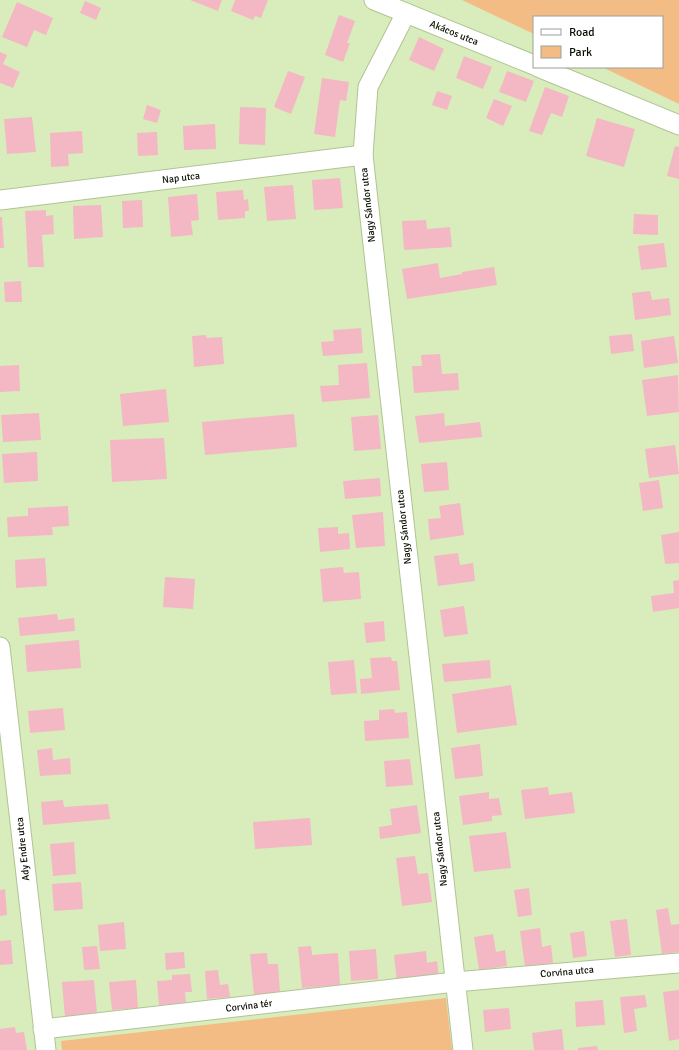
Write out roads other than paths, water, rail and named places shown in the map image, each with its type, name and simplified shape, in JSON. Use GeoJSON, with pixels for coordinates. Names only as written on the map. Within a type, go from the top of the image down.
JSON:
{"type":"FeatureCollection","features":[{"type":"Feature","properties":{"kind":"street","name":"Akácos utca"},"geometry":{"type":"LineString","coordinates":[[374,0],[533,65]]}},
{"type":"Feature","properties":{"kind":"street","name":"Nagy Sándor utca"},"geometry":{"type":"LineString","coordinates":[[406,13],[368,87],[362,155],[463,1050]]}},
{"type":"Feature","properties":{"kind":"street"},"geometry":{"type":"LineString","coordinates":[[540,68],[679,125]]}},
{"type":"Feature","properties":{"kind":"street","name":"Nap utca"},"geometry":{"type":"LineString","coordinates":[[0,200],[362,155]]}},
{"type":"Feature","properties":{"kind":"street","name":"Ady Endre utca"},"geometry":{"type":"LineString","coordinates":[[0,647],[46,1050]]}},
{"type":"Feature","properties":{"kind":"street","name":"Corvina utca"},"geometry":{"type":"LineString","coordinates":[[455,982],[679,963]]}},
{"type":"Feature","properties":{"kind":"street","name":"Corvina tér"},"geometry":{"type":"LineString","coordinates":[[43,1029],[455,982]]}}]}
